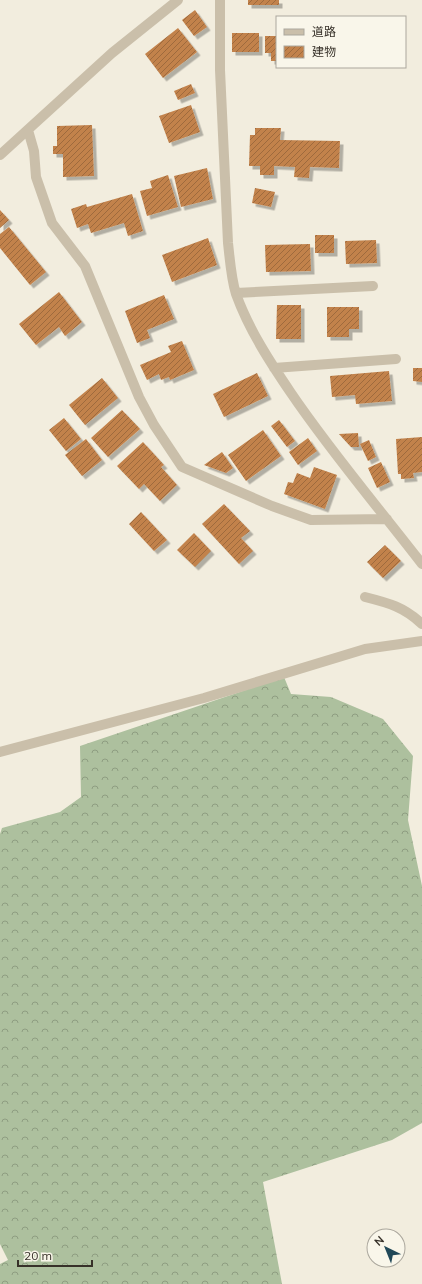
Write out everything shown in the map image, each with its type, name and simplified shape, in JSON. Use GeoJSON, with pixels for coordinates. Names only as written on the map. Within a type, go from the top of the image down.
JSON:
{"type":"FeatureCollection","features":[{"type":"Feature","properties":{"kind":"street"},"geometry":{"type":"LineString","coordinates":[[0,155],[112,53],[178,0]]}},
{"type":"Feature","properties":{"kind":"street"},"geometry":{"type":"LineString","coordinates":[[220,0],[220,70],[228,243],[236,293],[266,356],[316,430],[422,564]]}},
{"type":"Feature","properties":{"kind":"street"},"geometry":{"type":"LineString","coordinates":[[28,130],[34,152],[36,177],[52,223],[85,266],[139,397],[154,425],[182,467],[272,506],[311,520],[387,519]]}},
{"type":"Feature","properties":{"kind":"street"},"geometry":{"type":"LineString","coordinates":[[236,293],[373,286]]}},
{"type":"Feature","properties":{"kind":"street"},"geometry":{"type":"LineString","coordinates":[[274,368],[396,359]]}},
{"type":"Feature","properties":{"kind":"street"},"geometry":{"type":"LineString","coordinates":[[365,597],[395,605],[422,624]]}},
{"type":"Feature","properties":{"kind":"street"},"geometry":{"type":"LineString","coordinates":[[0,752],[204,698],[365,649],[422,641]]}},
{"type":"Feature","properties":{"kind":"green space"},"geometry":{"type":"Polygon","coordinates":[[[284,677],[291,694],[331,697],[383,719],[413,756],[408,820],[422,886],[422,1123],[392,1140],[263,1182],[282,1284],[0,1284],[0,1264],[8,1260],[0,1244],[0,834],[2,828],[60,812],[81,797],[80,746],[284,677]]]}},
{"type":"Feature","properties":{"kind":"building"},"geometry":{"type":"Polygon","coordinates":[[[248,0],[279,0],[279,5],[248,5],[248,0]]]}},
{"type":"Feature","properties":{"kind":"building"},"geometry":{"type":"Polygon","coordinates":[[[195,10],[207,27],[194,36],[182,20],[195,10]]]}},
{"type":"Feature","properties":{"kind":"building"},"geometry":{"type":"Polygon","coordinates":[[[178,28],[197,52],[163,78],[145,54],[178,28]]]}},
{"type":"Feature","properties":{"kind":"building"},"geometry":{"type":"Polygon","coordinates":[[[232,33],[259,33],[259,52],[232,52],[232,33]]]}},
{"type":"Feature","properties":{"kind":"building"},"geometry":{"type":"Polygon","coordinates":[[[265,36],[276,36],[276,61],[271,61],[271,53],[265,53],[265,36]]]}},
{"type":"Feature","properties":{"kind":"building"},"geometry":{"type":"Polygon","coordinates":[[[191,84],[195,93],[178,100],[174,91],[191,84]]]}},
{"type":"Feature","properties":{"kind":"building"},"geometry":{"type":"Polygon","coordinates":[[[191,105],[200,132],[169,143],[159,116],[191,105]]]}},
{"type":"Feature","properties":{"kind":"building"},"geometry":{"type":"Polygon","coordinates":[[[92,125],[94,176],[63,177],[63,154],[53,154],[53,146],[57,146],[57,126],[92,125]]]}},
{"type":"Feature","properties":{"kind":"building"},"geometry":{"type":"Polygon","coordinates":[[[255,128],[281,128],[280,140],[340,141],[339,168],[310,167],[309,178],[294,177],[295,167],[274,166],[274,175],[260,175],[260,166],[249,166],[250,135],[255,135],[255,128]]]}},
{"type":"Feature","properties":{"kind":"building"},"geometry":{"type":"Polygon","coordinates":[[[207,168],[213,199],[181,207],[174,176],[207,168]]]}},
{"type":"Feature","properties":{"kind":"building"},"geometry":{"type":"Polygon","coordinates":[[[168,175],[178,207],[147,216],[140,191],[152,188],[150,181],[168,175]]]}},
{"type":"Feature","properties":{"kind":"building"},"geometry":{"type":"Polygon","coordinates":[[[255,188],[275,192],[271,207],[252,203],[255,188]]]}},
{"type":"Feature","properties":{"kind":"building"},"geometry":{"type":"Polygon","coordinates":[[[132,194],[143,231],[128,236],[124,223],[91,233],[88,224],[77,228],[71,209],[86,204],[87,207],[132,194]]]}},
{"type":"Feature","properties":{"kind":"building"},"geometry":{"type":"Polygon","coordinates":[[[0,210],[9,220],[0,228],[0,210]]]}},
{"type":"Feature","properties":{"kind":"building"},"geometry":{"type":"Polygon","coordinates":[[[9,227],[46,272],[30,285],[0,248],[0,234],[9,227]]]}},
{"type":"Feature","properties":{"kind":"building"},"geometry":{"type":"Polygon","coordinates":[[[315,235],[334,235],[334,253],[315,253],[315,235]]]}},
{"type":"Feature","properties":{"kind":"building"},"geometry":{"type":"Polygon","coordinates":[[[208,238],[217,265],[172,282],[162,255],[208,238]]]}},
{"type":"Feature","properties":{"kind":"building"},"geometry":{"type":"Polygon","coordinates":[[[376,240],[377,263],[346,264],[345,241],[376,240]]]}},
{"type":"Feature","properties":{"kind":"building"},"geometry":{"type":"Polygon","coordinates":[[[310,244],[311,271],[266,272],[265,245],[310,244]]]}},
{"type":"Feature","properties":{"kind":"building"},"geometry":{"type":"Polygon","coordinates":[[[59,292],[82,322],[65,336],[59,327],[36,345],[19,324],[59,292]]]}},
{"type":"Feature","properties":{"kind":"building"},"geometry":{"type":"Polygon","coordinates":[[[164,295],[174,319],[147,330],[150,338],[137,343],[125,311],[164,295]]]}},
{"type":"Feature","properties":{"kind":"building"},"geometry":{"type":"Polygon","coordinates":[[[277,305],[301,305],[301,339],[276,339],[277,305]]]}},
{"type":"Feature","properties":{"kind":"building"},"geometry":{"type":"Polygon","coordinates":[[[327,307],[359,307],[359,329],[349,329],[349,337],[327,337],[327,307]]]}},
{"type":"Feature","properties":{"kind":"building"},"geometry":{"type":"Polygon","coordinates":[[[182,341],[194,370],[170,380],[169,377],[161,380],[159,374],[147,380],[140,365],[171,352],[168,346],[182,341]]]}},
{"type":"Feature","properties":{"kind":"building"},"geometry":{"type":"Polygon","coordinates":[[[413,368],[422,368],[422,382],[413,381],[413,368]]]}},
{"type":"Feature","properties":{"kind":"building"},"geometry":{"type":"Polygon","coordinates":[[[389,371],[392,401],[356,404],[355,395],[332,397],[330,376],[389,371]]]}},
{"type":"Feature","properties":{"kind":"building"},"geometry":{"type":"Polygon","coordinates":[[[257,373],[268,396],[224,417],[213,394],[257,373]]]}},
{"type":"Feature","properties":{"kind":"building"},"geometry":{"type":"Polygon","coordinates":[[[102,378],[118,398],[85,425],[69,405],[102,378]]]}},
{"type":"Feature","properties":{"kind":"building"},"geometry":{"type":"Polygon","coordinates":[[[122,410],[140,429],[108,457],[91,438],[122,410]]]}},
{"type":"Feature","properties":{"kind":"building"},"geometry":{"type":"Polygon","coordinates":[[[64,418],[81,439],[66,451],[49,430],[64,418]]]}},
{"type":"Feature","properties":{"kind":"building"},"geometry":{"type":"Polygon","coordinates":[[[279,420],[295,441],[287,447],[271,426],[279,420]]]}},
{"type":"Feature","properties":{"kind":"building"},"geometry":{"type":"Polygon","coordinates":[[[263,430],[281,456],[246,481],[228,455],[263,430]]]}},
{"type":"Feature","properties":{"kind":"building"},"geometry":{"type":"Polygon","coordinates":[[[358,433],[359,447],[351,447],[339,434],[358,433]]]}},
{"type":"Feature","properties":{"kind":"building"},"geometry":{"type":"Polygon","coordinates":[[[422,437],[422,472],[413,473],[414,478],[401,479],[401,474],[398,474],[396,439],[422,437]]]}},
{"type":"Feature","properties":{"kind":"building"},"geometry":{"type":"Polygon","coordinates":[[[308,438],[317,451],[298,465],[289,452],[308,438]]]}},
{"type":"Feature","properties":{"kind":"building"},"geometry":{"type":"Polygon","coordinates":[[[86,439],[102,460],[82,476],[65,455],[86,439]]]}},
{"type":"Feature","properties":{"kind":"building"},"geometry":{"type":"Polygon","coordinates":[[[369,440],[376,457],[368,461],[360,444],[369,440]]]}},
{"type":"Feature","properties":{"kind":"building"},"geometry":{"type":"Polygon","coordinates":[[[143,442],[164,465],[161,467],[177,485],[160,501],[144,484],[139,489],[117,466],[143,442]]]}},
{"type":"Feature","properties":{"kind":"building"},"geometry":{"type":"Polygon","coordinates":[[[222,452],[233,468],[226,473],[204,465],[222,452]]]}},
{"type":"Feature","properties":{"kind":"building"},"geometry":{"type":"Polygon","coordinates":[[[381,462],[390,482],[377,488],[368,468],[381,462]]]}},
{"type":"Feature","properties":{"kind":"building"},"geometry":{"type":"Polygon","coordinates":[[[314,467],[337,475],[325,509],[284,494],[288,482],[293,483],[297,473],[310,478],[314,467]]]}},
{"type":"Feature","properties":{"kind":"building"},"geometry":{"type":"Polygon","coordinates":[[[224,504],[250,531],[241,538],[253,551],[239,564],[202,524],[224,504]]]}},
{"type":"Feature","properties":{"kind":"building"},"geometry":{"type":"Polygon","coordinates":[[[141,512],[167,540],[154,551],[129,524],[141,512]]]}},
{"type":"Feature","properties":{"kind":"building"},"geometry":{"type":"Polygon","coordinates":[[[194,533],[211,551],[195,567],[177,550],[194,533]]]}},
{"type":"Feature","properties":{"kind":"building"},"geometry":{"type":"Polygon","coordinates":[[[385,545],[401,561],[383,578],[367,562],[385,545]]]}}]}
